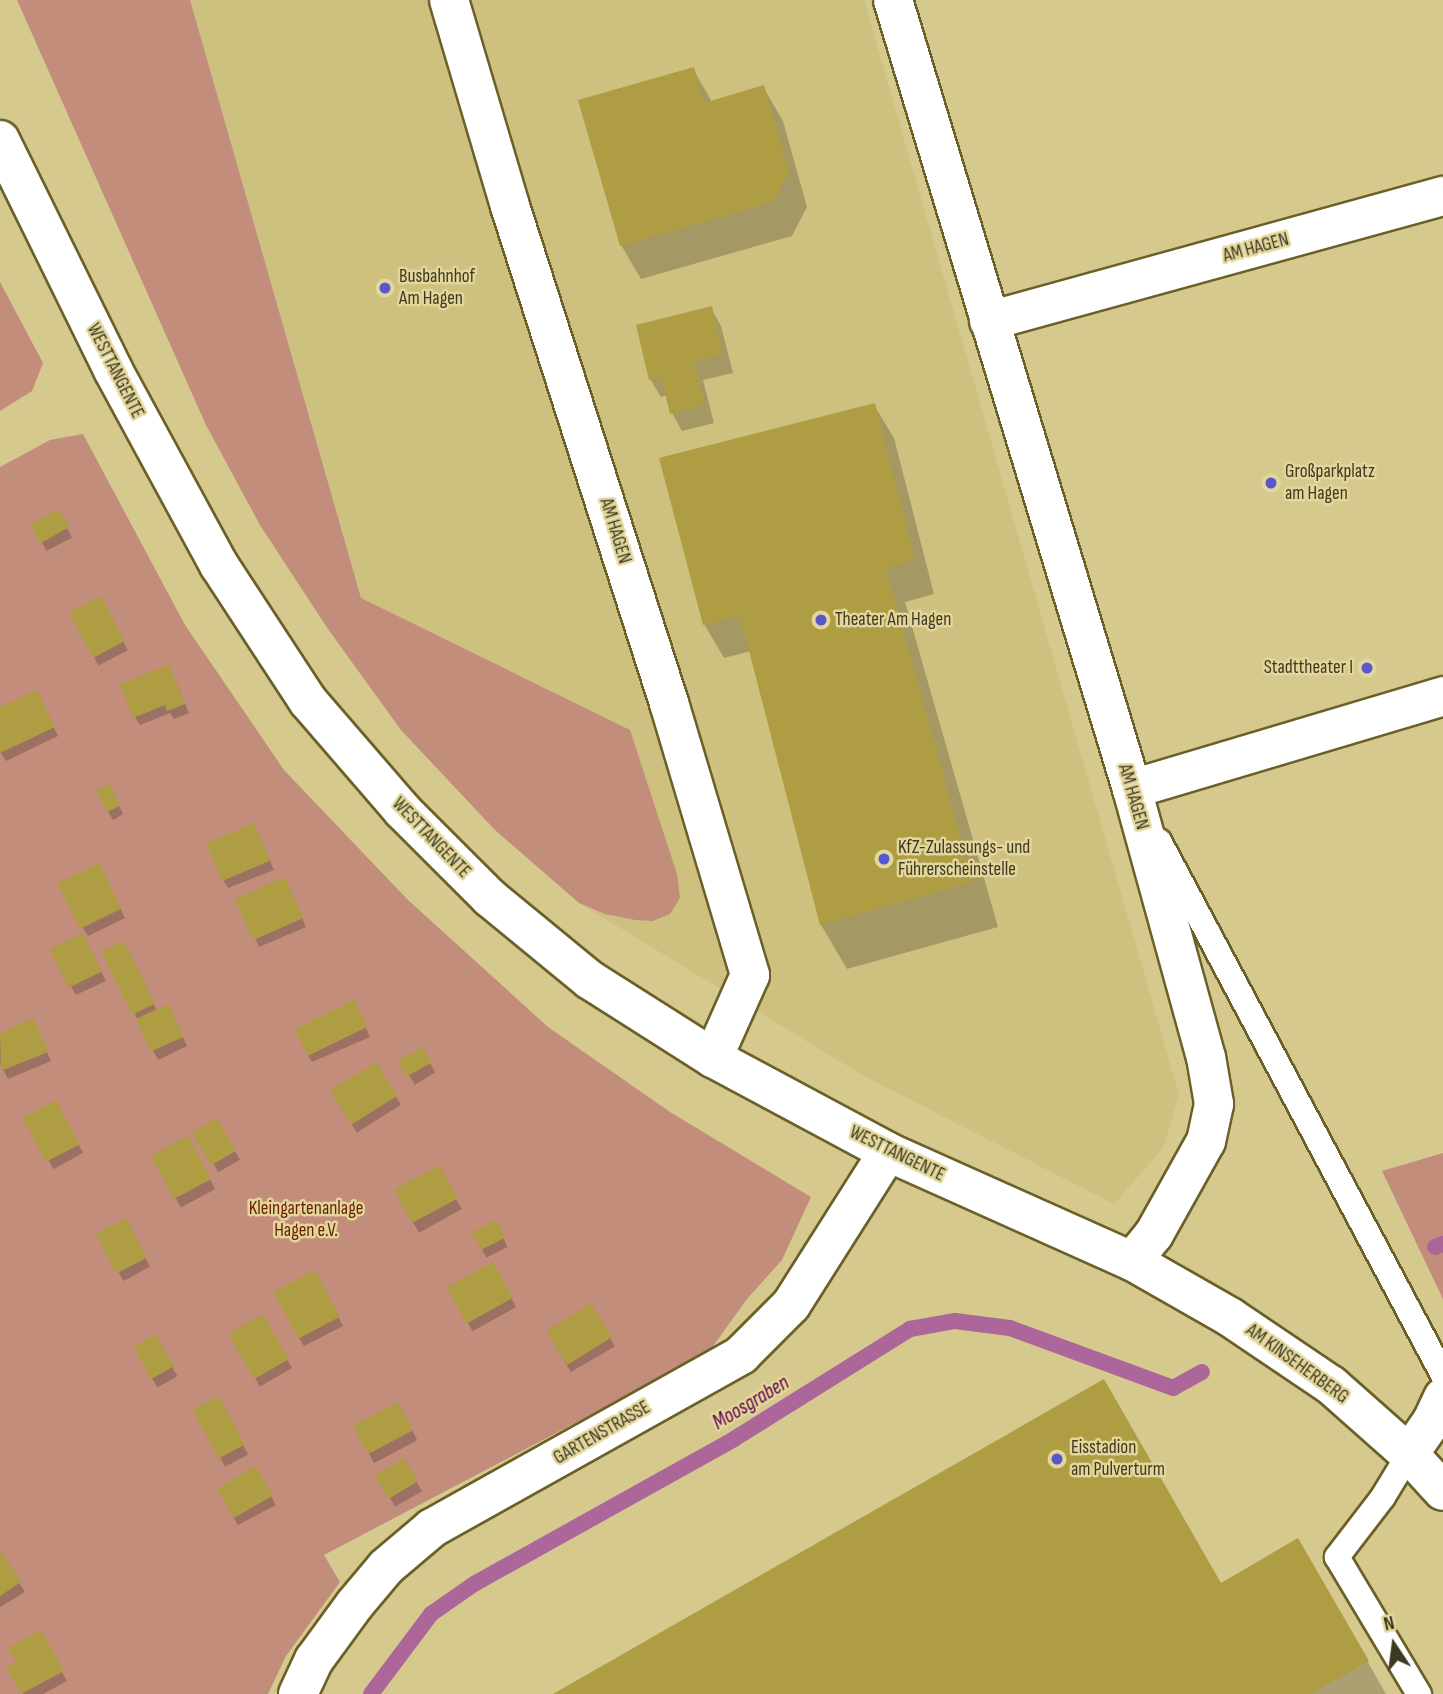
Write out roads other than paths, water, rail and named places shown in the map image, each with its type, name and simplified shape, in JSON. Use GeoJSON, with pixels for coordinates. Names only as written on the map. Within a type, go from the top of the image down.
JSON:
{"type":"FeatureCollection","features":[{"type":"Feature","properties":{"kind":"street","name":"AM HAGEN"},"geometry":{"type":"LineString","coordinates":[[449,0],[750,975],[713,1058]]}},
{"type":"Feature","properties":{"kind":"street","name":"AM HAGEN"},"geometry":{"type":"LineString","coordinates":[[893,0],[1132,789],[1206,1057],[1214,1104],[1206,1141],[1154,1234],[1132,1261]]}},
{"type":"Feature","properties":{"kind":"street","name":"WESTTANGENTE"},"geometry":{"type":"LineString","coordinates":[[0,140],[113,370],[219,565],[308,701],[402,810],[490,898],[590,980],[713,1058],[888,1152],[1132,1261]]}},
{"type":"Feature","properties":{"kind":"street","name":"AM HAGEN"},"geometry":{"type":"LineString","coordinates":[[989,321],[1443,196]]}},
{"type":"Feature","properties":{"kind":"street"},"geometry":{"type":"LineString","coordinates":[[1132,789],[1443,696]]}},
{"type":"Feature","properties":{"kind":"street","name":"GARTENSTRASSE"},"geometry":{"type":"LineString","coordinates":[[298,1694],[314,1660],[355,1604],[386,1567],[432,1528],[741,1355],[791,1305],[888,1152]]}},
{"type":"Feature","properties":{"kind":"street","name":"AM KINSEHERBERG"},"geometry":{"type":"LineString","coordinates":[[1132,1261],[1283,1351],[1331,1385],[1409,1454],[1443,1491]]}},
{"type":"Feature","properties":{"kind":"street"},"geometry":{"type":"LineString","coordinates":[[1409,1454],[1432,1421],[1443,1397]]}},
{"type":"Feature","properties":{"kind":"lane"},"geometry":{"type":"LineString","coordinates":[[1132,789],[1443,1375]]}},
{"type":"Feature","properties":{"kind":"lane"},"geometry":{"type":"LineString","coordinates":[[1409,1454],[1383,1497],[1337,1557],[1419,1694]]}},
{"type":"Feature","properties":{"kind":"waterway","name":"Moosgraben"},"geometry":{"type":"LineString","coordinates":[[1435,1247],[1443,1244]]}},
{"type":"Feature","properties":{"kind":"waterway","name":"Moosgraben"},"geometry":{"type":"LineString","coordinates":[[371,1694],[431,1614],[474,1584],[734,1439],[910,1329],[955,1321],[1010,1328],[1173,1388],[1202,1372]]}},
{"type":"Feature","properties":{"kind":"place","name":"Busbahnhof Am Hagen"},"geometry":{"type":"Point","coordinates":[385,288]}},
{"type":"Feature","properties":{"kind":"place","name":"Großparkplatz am Hagen"},"geometry":{"type":"Point","coordinates":[1271,483]}},
{"type":"Feature","properties":{"kind":"place","name":"Theater Am Hagen"},"geometry":{"type":"Point","coordinates":[821,620]}},
{"type":"Feature","properties":{"kind":"place","name":"Stadttheater I"},"geometry":{"type":"Point","coordinates":[1367,668]}},
{"type":"Feature","properties":{"kind":"place","name":"KfZ-Zulassungs- und Führerscheinstelle"},"geometry":{"type":"Point","coordinates":[884,859]}},
{"type":"Feature","properties":{"kind":"place","name":"Eisstadion am Pulverturm"},"geometry":{"type":"Point","coordinates":[1057,1459]}},
{"type":"Feature","properties":{"kind":"park label","name":"Kleingartenanlage Hagen e.V."},"geometry":{"type":"Point","coordinates":[306,1220]}}]}
